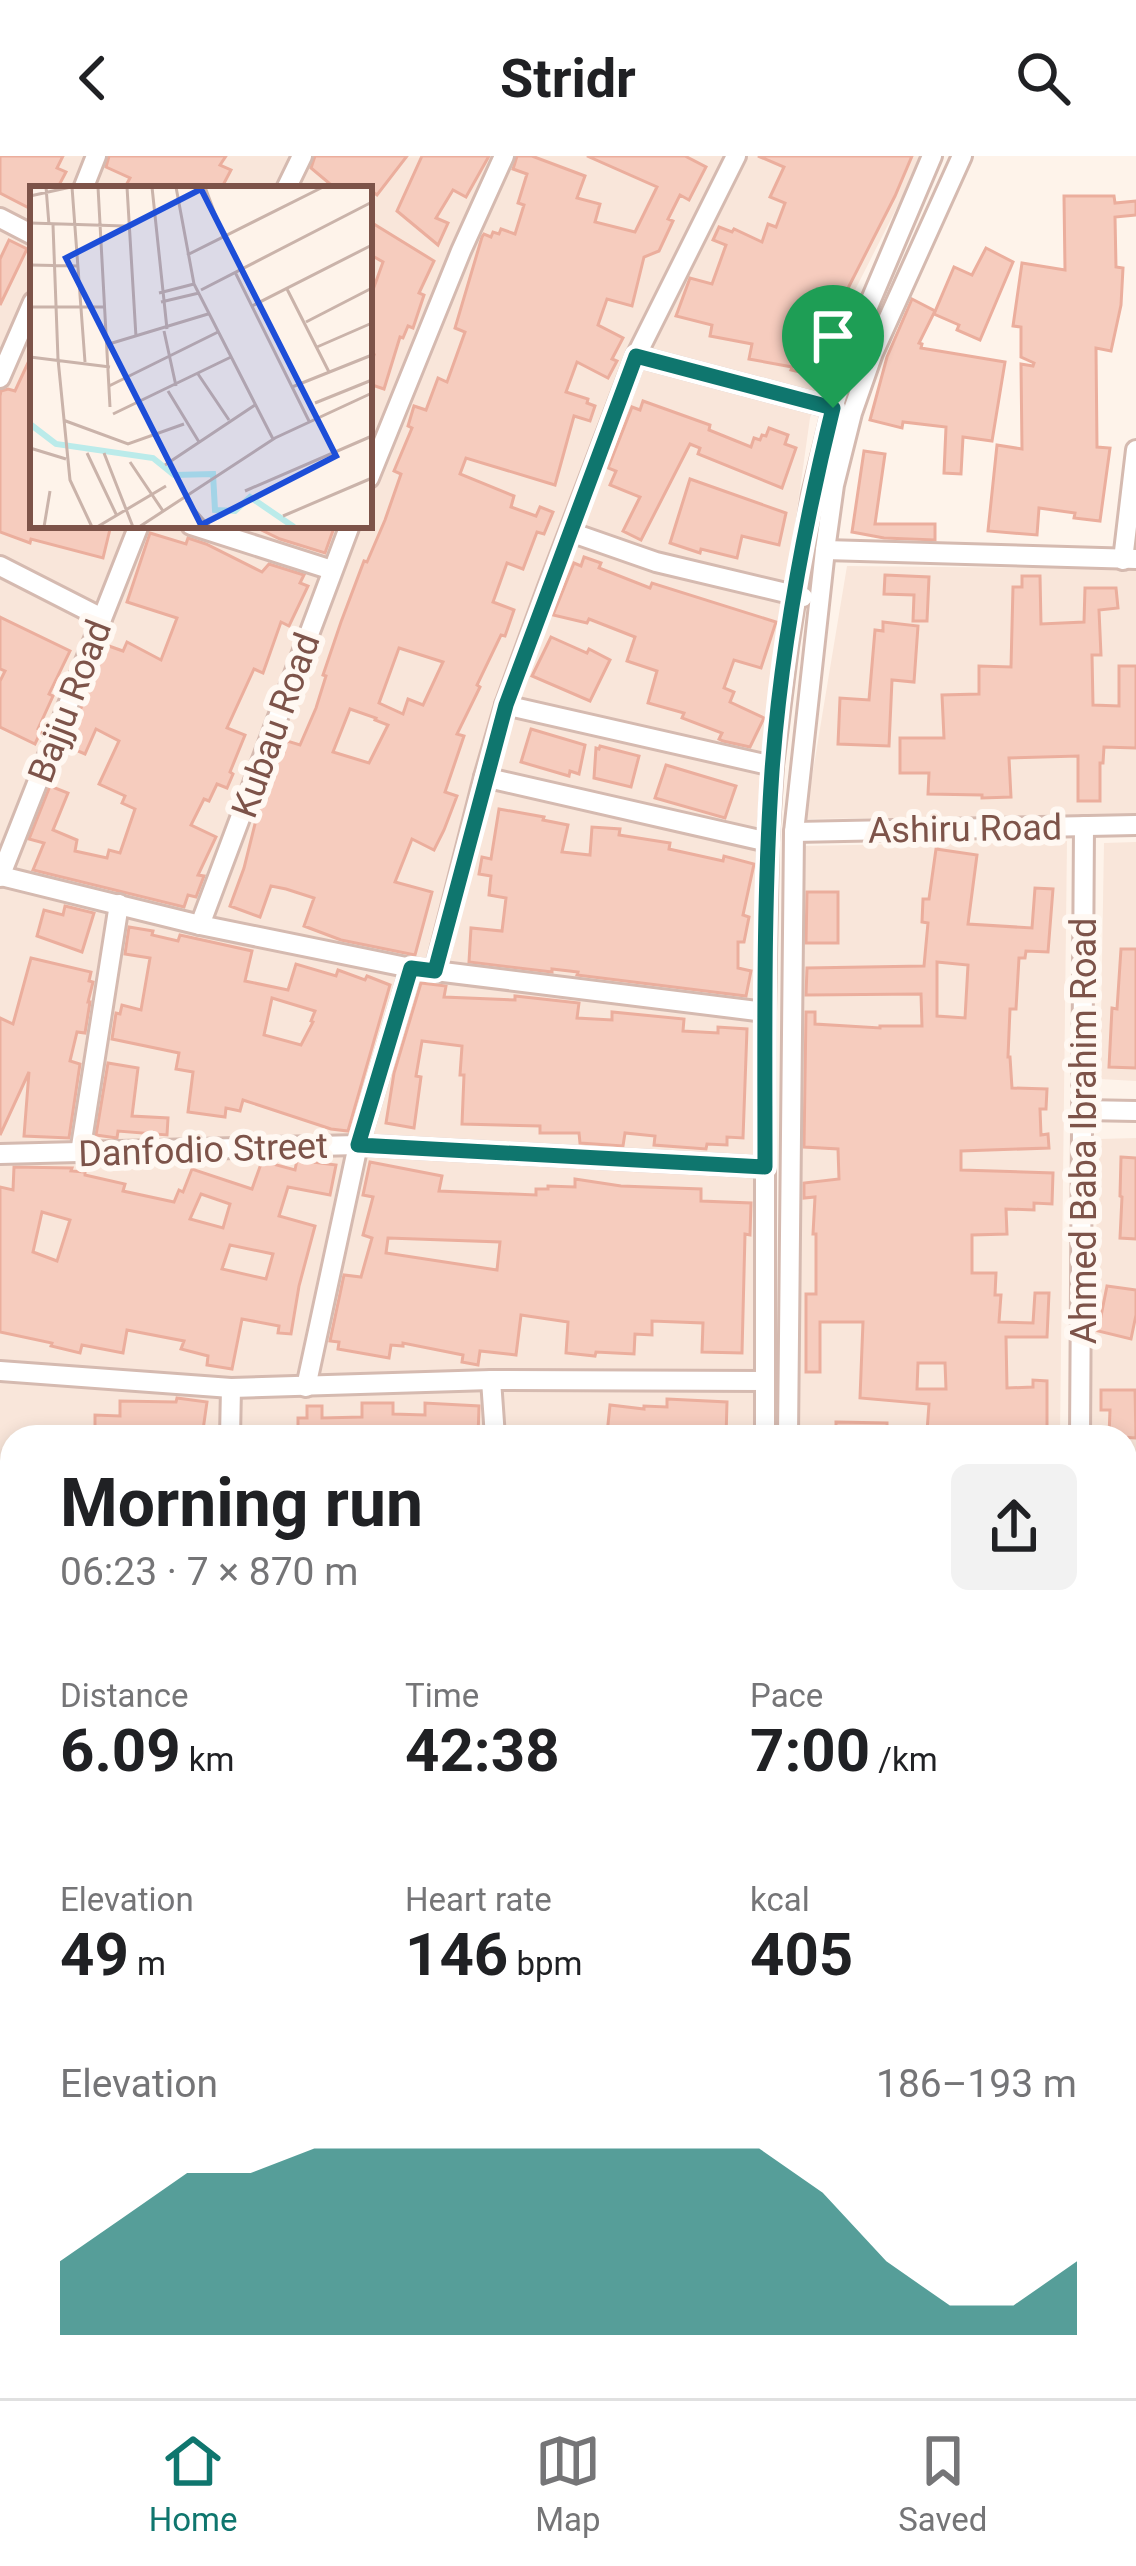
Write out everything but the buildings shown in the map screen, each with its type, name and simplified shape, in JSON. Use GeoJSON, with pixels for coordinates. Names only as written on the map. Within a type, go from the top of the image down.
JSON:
{"type":"FeatureCollection","features":[{"type":"Feature","properties":{"kind":"street"},"geometry":{"type":"LineString","coordinates":[[83,186],[96,156]]}},
{"type":"Feature","properties":{"kind":"street"},"geometry":{"type":"LineString","coordinates":[[287,186],[302,156]]}},
{"type":"Feature","properties":{"kind":"street"},"geometry":{"type":"LineString","coordinates":[[372,471],[503,156]]}},
{"type":"Feature","properties":{"kind":"street"},"geometry":{"type":"LineString","coordinates":[[435,971],[506,705],[636,356],[736,156]]}},
{"type":"Feature","properties":{"kind":"street"},"geometry":{"type":"LineString","coordinates":[[765,1425],[765,1012],[773,766],[812,494],[833,408],[859,328],[932,156]]}},
{"type":"Feature","properties":{"kind":"street"},"geometry":{"type":"LineString","coordinates":[[788,1425],[794,832],[834,484],[852,413],[881,334],[962,156]]}},
{"type":"Feature","properties":{"kind":"street"},"geometry":{"type":"LineString","coordinates":[[0,218],[30,233]]}},
{"type":"Feature","properties":{"kind":"street"},"geometry":{"type":"LineString","coordinates":[[0,378],[30,309]]}},
{"type":"Feature","properties":{"kind":"street"},"geometry":{"type":"LineString","coordinates":[[636,356],[833,408]]}},
{"type":"Feature","properties":{"kind":"street"},"geometry":{"type":"LineString","coordinates":[[825,550],[1130,559],[1136,450]]}},
{"type":"Feature","properties":{"kind":"street","name":"Bajju Road"},"geometry":{"type":"LineString","coordinates":[[0,876],[138,528]]}},
{"type":"Feature","properties":{"kind":"street"},"geometry":{"type":"LineString","coordinates":[[200,528],[332,570]]}},
{"type":"Feature","properties":{"kind":"street","name":"Kubau Road"},"geometry":{"type":"LineString","coordinates":[[200,925],[349,528]]}},
{"type":"Feature","properties":{"kind":"street"},"geometry":{"type":"LineString","coordinates":[[570,532],[656,562],[819,601]]}},
{"type":"Feature","properties":{"kind":"street"},"geometry":{"type":"LineString","coordinates":[[0,566],[102,618]]}},
{"type":"Feature","properties":{"kind":"street"},"geometry":{"type":"LineString","coordinates":[[506,705],[773,766]]}},
{"type":"Feature","properties":{"kind":"street"},"geometry":{"type":"LineString","coordinates":[[484,777],[768,842]]}},
{"type":"Feature","properties":{"kind":"street","name":"Ashiru Road"},"geometry":{"type":"LineString","coordinates":[[794,832],[1136,825]]}},
{"type":"Feature","properties":{"kind":"street","name":"Ahmed Baba Ibrahim Road"},"geometry":{"type":"LineString","coordinates":[[1080,1425],[1084,826]]}},
{"type":"Feature","properties":{"kind":"street"},"geometry":{"type":"LineString","coordinates":[[0,876],[200,925],[411,968],[765,1012]]}},
{"type":"Feature","properties":{"kind":"street"},"geometry":{"type":"LineString","coordinates":[[80,1153],[119,904]]}},
{"type":"Feature","properties":{"kind":"street"},"geometry":{"type":"LineString","coordinates":[[306,1387],[358,1145],[411,968]]}},
{"type":"Feature","properties":{"kind":"street"},"geometry":{"type":"LineString","coordinates":[[1083,1110],[1136,1112]]}},
{"type":"Feature","properties":{"kind":"street","name":"Danfodio Street"},"geometry":{"type":"LineString","coordinates":[[0,1154],[358,1145],[765,1167]]}},
{"type":"Feature","properties":{"kind":"street"},"geometry":{"type":"LineString","coordinates":[[0,1371],[232,1388],[490,1380],[765,1381]]}},
{"type":"Feature","properties":{"kind":"street"},"geometry":{"type":"LineString","coordinates":[[490,1380],[494,1425]]}},
{"type":"Feature","properties":{"kind":"street"},"geometry":{"type":"LineString","coordinates":[[230,1425],[232,1388]]}},
{"type":"Feature","properties":{"kind":"shaded area"},"geometry":{"type":"Polygon","coordinates":[[[0,156],[923,156],[854,292],[810,418],[759,780],[753,990],[756,1425],[0,1425],[0,156]]]}},
{"type":"Feature","properties":{"kind":"shaded area"},"geometry":{"type":"Polygon","coordinates":[[[847,566],[1136,569],[1136,815],[805,819],[847,566]]]}},
{"type":"Feature","properties":{"kind":"shaded area"},"geometry":{"type":"Polygon","coordinates":[[[1067,841],[1060,1425],[798,1425],[799,846],[1067,841]]]}},
{"type":"Feature","properties":{"kind":"shaded area"},"geometry":{"type":"Polygon","coordinates":[[[1136,842],[1136,1081],[1100,1079],[1104,843],[1136,842]]]}},
{"type":"Feature","properties":{"kind":"shaded area"},"geometry":{"type":"Polygon","coordinates":[[[1136,1138],[1136,1425],[1090,1425],[1099,1139],[1136,1138]]]}},
{"type":"Feature","properties":{"kind":"route"},"geometry":{"type":"LineString","coordinates":[[636,356],[833,408],[812,494],[773,766],[765,1167],[358,1145],[411,968],[435,971],[506,705],[636,356]]}}]}
